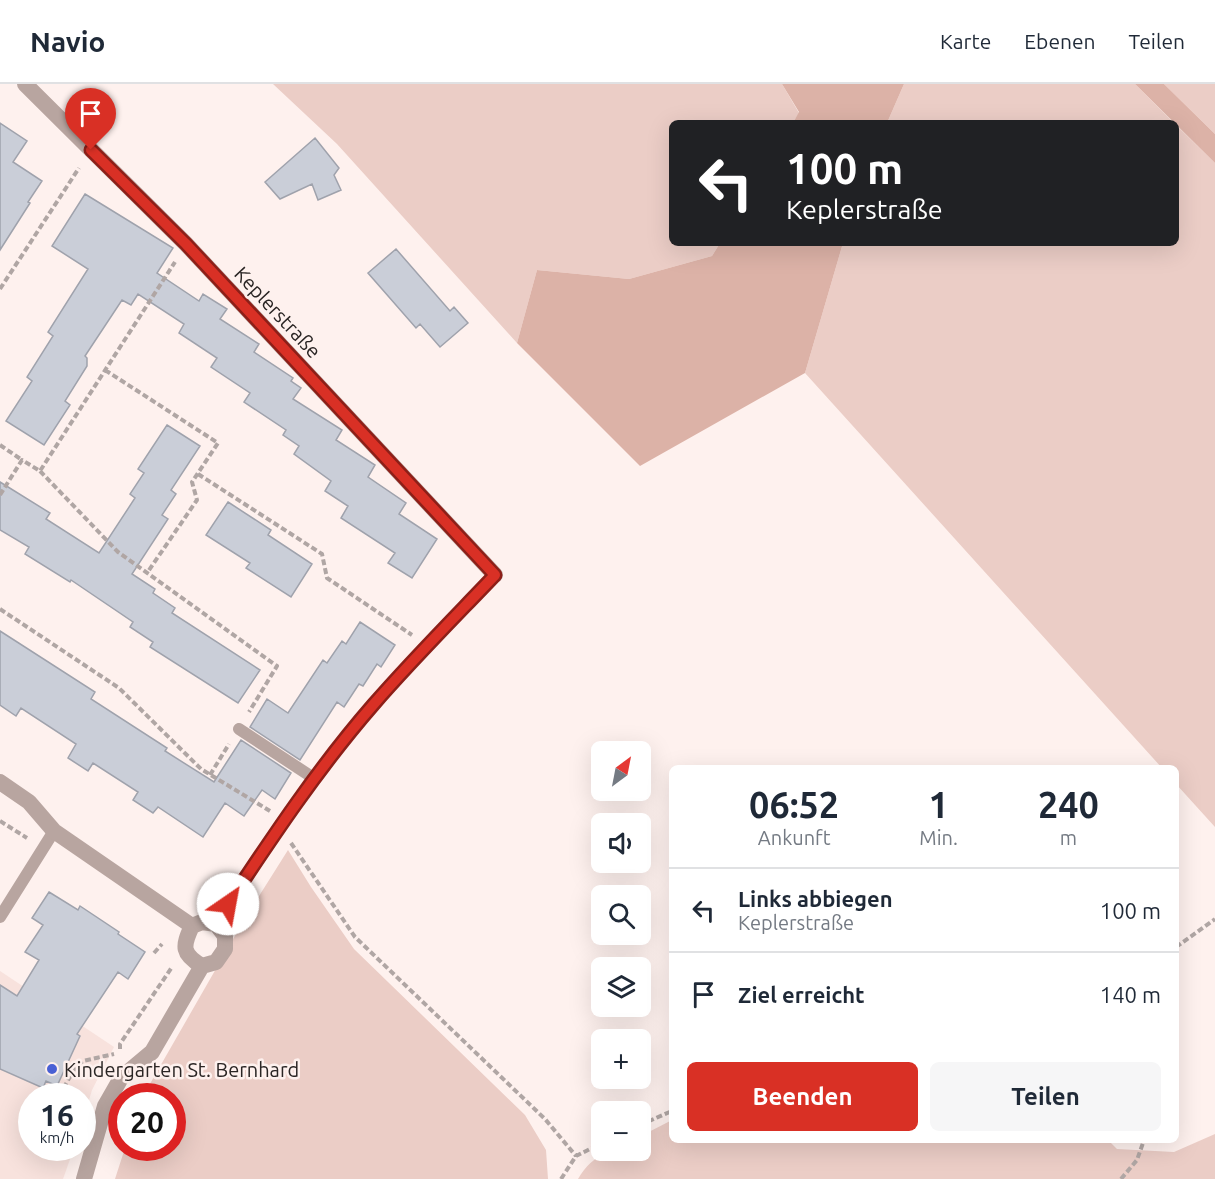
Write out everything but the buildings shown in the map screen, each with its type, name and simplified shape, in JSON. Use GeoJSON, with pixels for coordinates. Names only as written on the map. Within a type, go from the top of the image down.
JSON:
{"type":"FeatureCollection","features":[{"type":"Feature","properties":{"kind":"street","name":"Keplerstraße"},"geometry":{"type":"LineString","coordinates":[[24,84],[186,244],[495,575]]}},
{"type":"Feature","properties":{"kind":"street"},"geometry":{"type":"LineString","coordinates":[[0,782],[29,802],[54,831],[192,926]]}},
{"type":"Feature","properties":{"kind":"street"},"geometry":{"type":"LineString","coordinates":[[84,1179],[105,1106],[121,1078],[153,1052],[202,966],[216,962],[225,949],[225,936],[216,924],[202,922],[192,926],[185,939],[184,949],[190,958],[202,966]]}},
{"type":"Feature","properties":{"kind":"lane"},"geometry":{"type":"LineString","coordinates":[[216,924],[282,822],[371,707],[495,575]]}},
{"type":"Feature","properties":{"kind":"lane"},"geometry":{"type":"LineString","coordinates":[[239,729],[315,779]]}},
{"type":"Feature","properties":{"kind":"lane"},"geometry":{"type":"LineString","coordinates":[[0,917],[54,831]]}},
{"type":"Feature","properties":{"kind":"path"},"geometry":{"type":"LineString","coordinates":[[0,289],[91,150]]}},
{"type":"Feature","properties":{"kind":"path"},"geometry":{"type":"LineString","coordinates":[[40,471],[186,244]]}},
{"type":"Feature","properties":{"kind":"path"},"geometry":{"type":"LineString","coordinates":[[105,370],[218,443],[192,482],[197,500],[147,573]]}},
{"type":"Feature","properties":{"kind":"path"},"geometry":{"type":"LineString","coordinates":[[0,445],[40,471],[118,552],[277,666]]}},
{"type":"Feature","properties":{"kind":"path"},"geometry":{"type":"LineString","coordinates":[[0,495],[22,460]]}},
{"type":"Feature","properties":{"kind":"path"},"geometry":{"type":"LineString","coordinates":[[198,474],[322,554],[327,578],[427,645]]}},
{"type":"Feature","properties":{"kind":"path"},"geometry":{"type":"LineString","coordinates":[[0,609],[119,688],[201,770],[282,822],[355,937],[545,1119],[576,1156]]}},
{"type":"Feature","properties":{"kind":"path"},"geometry":{"type":"LineString","coordinates":[[0,821],[43,848]]}},
{"type":"Feature","properties":{"kind":"path"},"geometry":{"type":"LineString","coordinates":[[1179,945],[1215,919]]}},
{"type":"Feature","properties":{"kind":"path"},"geometry":{"type":"LineString","coordinates":[[66,1083],[75,1068],[83,1061],[120,1052],[120,1044],[177,960]]}},
{"type":"Feature","properties":{"kind":"path"},"geometry":{"type":"LineString","coordinates":[[651,1120],[669,1112]]}},
{"type":"Feature","properties":{"kind":"path"},"geometry":{"type":"LineString","coordinates":[[1121,1179],[1137,1160],[1143,1143]]}},
{"type":"Feature","properties":{"kind":"path"},"geometry":{"type":"LineString","coordinates":[[561,1179],[576,1156],[591,1148]]}},
{"type":"Feature","properties":{"kind":"shaded area"},"geometry":{"type":"Polygon","coordinates":[[[273,84],[782,84],[799,113],[795,120],[669,120],[669,246],[718,246],[712,256],[629,279],[537,270],[517,343],[337,144],[273,84]]]}},
{"type":"Feature","properties":{"kind":"shaded area"},"geometry":{"type":"Polygon","coordinates":[[[782,84],[904,84],[888,120],[795,120],[799,112],[782,84]]]}},
{"type":"Feature","properties":{"kind":"shaded area"},"geometry":{"type":"Polygon","coordinates":[[[904,84],[1135,84],[1171,120],[888,120],[904,84]]]}},
{"type":"Feature","properties":{"kind":"shaded area"},"geometry":{"type":"Polygon","coordinates":[[[1135,84],[1164,84],[1215,134],[1215,163],[1179,127],[1179,120],[1171,120],[1135,84]]]}},
{"type":"Feature","properties":{"kind":"shaded area"},"geometry":{"type":"Polygon","coordinates":[[[1164,84],[1215,84],[1215,134],[1164,84]]]}},
{"type":"Feature","properties":{"kind":"shaded area"},"geometry":{"type":"Polygon","coordinates":[[[1179,128],[1215,163],[1215,827],[1179,787],[1179,765],[1159,765],[805,373],[842,246],[1179,246],[1179,128]]]}},
{"type":"Feature","properties":{"kind":"shaded area"},"geometry":{"type":"Polygon","coordinates":[[[718,246],[842,246],[805,373],[640,466],[517,343],[537,270],[629,279],[712,256],[718,246]]]}},
{"type":"Feature","properties":{"kind":"shaded area"},"geometry":{"type":"Polygon","coordinates":[[[288,850],[354,949],[525,1115],[546,1150],[548,1179],[115,1179],[121,1161],[186,1161],[186,1083],[150,1083],[244,920],[288,850]]]}},
{"type":"Feature","properties":{"kind":"shaded area","name":"Kindergarten St. Bernhard"},"geometry":{"type":"Polygon","coordinates":[[[0,971],[114,1047],[96,1083],[18,1083],[18,1161],[69,1161],[63,1179],[0,1179],[0,971]]]}},
{"type":"Feature","properties":{"kind":"shaded area"},"geometry":{"type":"Polygon","coordinates":[[[669,1122],[669,1143],[1111,1143],[1117,1149],[1174,1152],[1215,1134],[1215,1179],[578,1179],[593,1161],[651,1161],[651,1131],[669,1122]]]}},
{"type":"Feature","properties":{"kind":"place","name":"Kindergarten St. Bernhard"},"geometry":{"type":"Point","coordinates":[52,1069]}},
{"type":"Feature","properties":{"kind":"route"},"geometry":{"type":"LineString","coordinates":[[91,150],[186,244],[495,575],[414,658],[371,707],[284,819],[228,904]]}}]}
